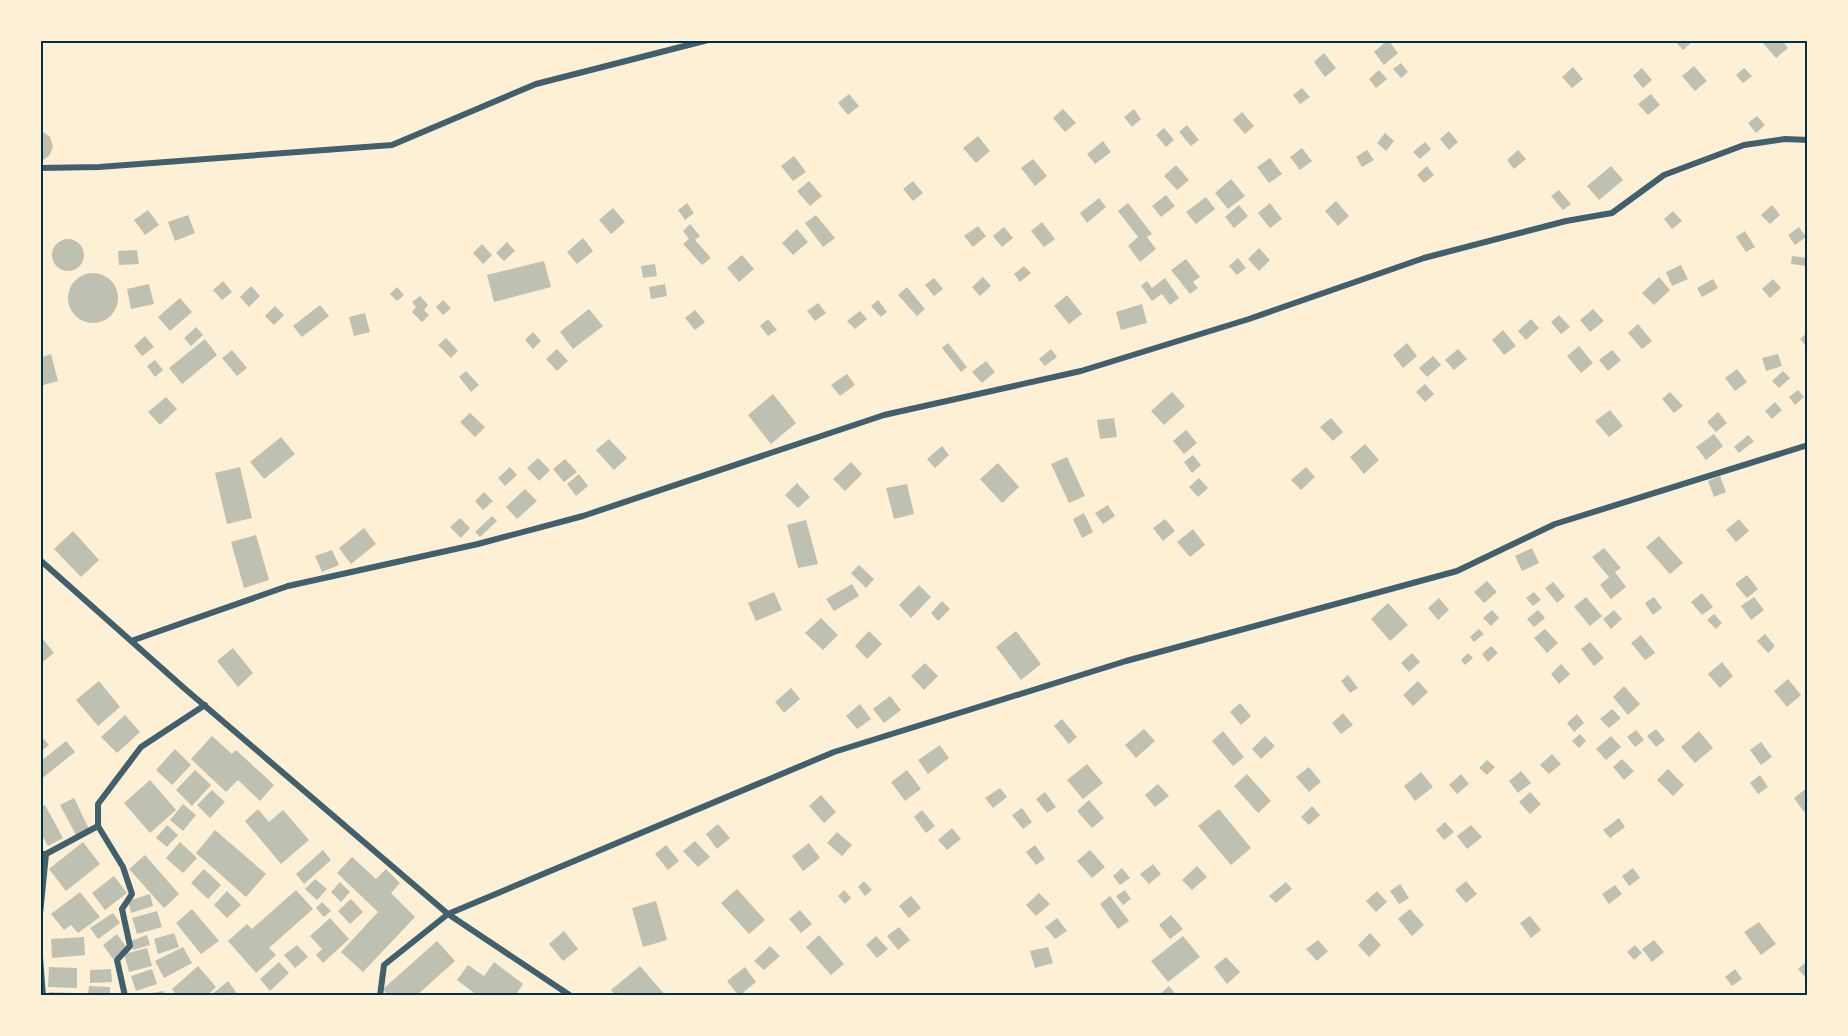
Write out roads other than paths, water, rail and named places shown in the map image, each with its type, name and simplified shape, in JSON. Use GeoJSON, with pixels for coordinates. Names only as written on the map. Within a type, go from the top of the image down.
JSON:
{"type":"FeatureCollection","features":[{"type":"Feature","properties":{"kind":"street"},"geometry":{"type":"LineString","coordinates":[[40,168],[99,167],[392,144],[536,84],[708,40]]}},
{"type":"Feature","properties":{"kind":"street"},"geometry":{"type":"LineString","coordinates":[[132,641],[288,586],[478,544],[583,516],[884,415],[1081,370],[1249,319],[1424,258],[1566,221],[1612,213],[1664,175],[1744,145],[1785,139],[1808,140]]}},
{"type":"Feature","properties":{"kind":"street"},"geometry":{"type":"LineString","coordinates":[[380,996],[384,965],[448,914],[834,752],[1126,661],[1457,571],[1555,524],[1808,445]]}},
{"type":"Feature","properties":{"kind":"street"},"geometry":{"type":"LineString","coordinates":[[40,560],[448,914],[571,996]]}},
{"type":"Feature","properties":{"kind":"street"},"geometry":{"type":"LineString","coordinates":[[125,996],[117,960],[130,946],[122,909],[132,894],[123,867],[98,826],[98,804],[141,747],[205,705]]}},
{"type":"Feature","properties":{"kind":"street"},"geometry":{"type":"LineString","coordinates":[[40,914],[43,854],[98,826]]}},
{"type":"Feature","properties":{"kind":"street"},"geometry":{"type":"LineString","coordinates":[[40,957],[43,996]]}}]}
